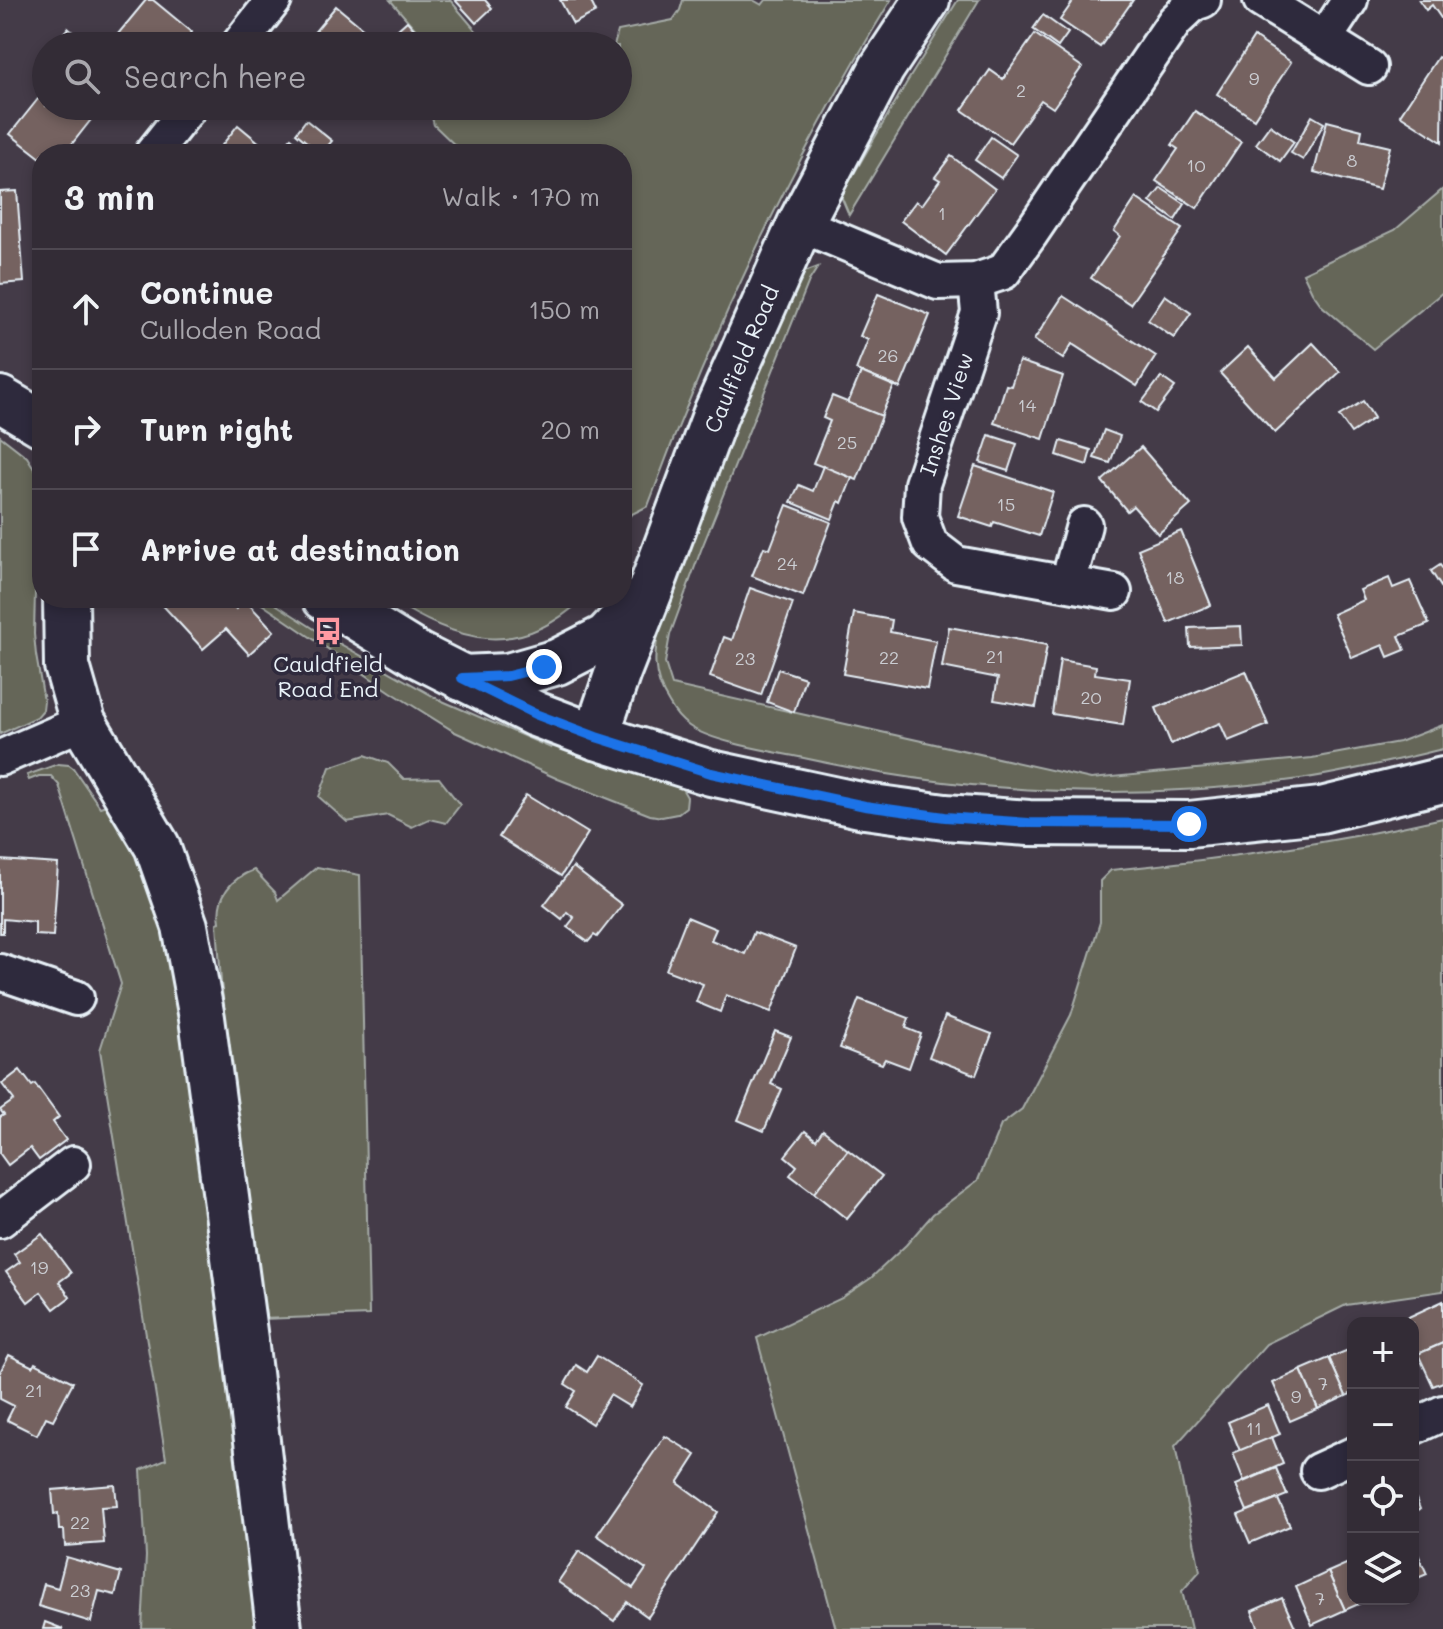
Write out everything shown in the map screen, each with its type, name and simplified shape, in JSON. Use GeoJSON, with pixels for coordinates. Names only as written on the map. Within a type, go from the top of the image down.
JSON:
{"type":"FeatureCollection","features":[{"type":"Feature","properties":{"kind":"main road","name":"Caulfield Road"},"geometry":{"type":"LineString","coordinates":[[596,737],[716,413],[800,224],[882,68],[927,0]]}},
{"type":"Feature","properties":{"kind":"main road"},"geometry":{"type":"LineString","coordinates":[[0,399],[32,418]]}},
{"type":"Feature","properties":{"kind":"main road"},"geometry":{"type":"LineString","coordinates":[[462,678],[508,676],[557,662],[606,637],[650,591]]}},
{"type":"Feature","properties":{"kind":"main road"},"geometry":{"type":"LineString","coordinates":[[66,608],[67,666],[83,722],[157,846],[185,926],[204,1033],[248,1363],[279,1629]]}},
{"type":"Feature","properties":{"kind":"main road"},"geometry":{"type":"LineString","coordinates":[[341,608],[418,655],[535,714],[596,737],[711,773],[865,806],[945,817],[1029,823],[1189,824],[1321,810],[1443,780]]}},
{"type":"Feature","properties":{"kind":"main road"},"geometry":{"type":"LineString","coordinates":[[611,692],[664,757]]}},
{"type":"Feature","properties":{"kind":"street"},"geometry":{"type":"LineString","coordinates":[[249,32],[274,0]]}},
{"type":"Feature","properties":{"kind":"street"},"geometry":{"type":"LineString","coordinates":[[800,224],[938,282],[976,281],[1003,272],[1175,21],[1194,3],[1203,0]]}},
{"type":"Feature","properties":{"kind":"street"},"geometry":{"type":"LineString","coordinates":[[1261,0],[1369,67]]}},
{"type":"Feature","properties":{"kind":"street"},"geometry":{"type":"LineString","coordinates":[[1325,38],[1350,0]]}},
{"type":"Feature","properties":{"kind":"street"},"geometry":{"type":"LineString","coordinates":[[160,144],[179,120]]}},
{"type":"Feature","properties":{"kind":"street","name":"Inshes View"},"geometry":{"type":"LineString","coordinates":[[976,281],[979,313],[922,484],[920,517],[930,544],[956,564],[1114,592]]}},
{"type":"Feature","properties":{"kind":"street"},"geometry":{"type":"LineString","coordinates":[[1068,583],[1084,525]]}},
{"type":"Feature","properties":{"kind":"street"},"geometry":{"type":"LineString","coordinates":[[0,758],[83,722]]}},
{"type":"Feature","properties":{"kind":"street"},"geometry":{"type":"LineString","coordinates":[[0,972],[76,998]]}},
{"type":"Feature","properties":{"kind":"street"},"geometry":{"type":"LineString","coordinates":[[0,1220],[73,1164]]}},
{"type":"Feature","properties":{"kind":"street"},"geometry":{"type":"LineString","coordinates":[[1419,1424],[1443,1413]]}},
{"type":"Feature","properties":{"kind":"street"},"geometry":{"type":"LineString","coordinates":[[1318,1471],[1347,1458]]}},
{"type":"Feature","properties":{"kind":"green space"},"geometry":{"type":"Polygon","coordinates":[[[390,0],[450,0],[477,32],[418,32],[390,0]]]}},
{"type":"Feature","properties":{"kind":"green space"},"geometry":{"type":"Polygon","coordinates":[[[683,0],[753,0],[762,5],[766,0],[891,0],[821,122],[757,247],[700,375],[648,506],[632,514],[632,144],[454,144],[433,120],[632,120],[632,32],[618,31],[673,20],[683,0]]]}},
{"type":"Feature","properties":{"kind":"green space"},"geometry":{"type":"Polygon","coordinates":[[[958,0],[979,0],[849,215],[841,196],[958,0]]]}},
{"type":"Feature","properties":{"kind":"green space"},"geometry":{"type":"Polygon","coordinates":[[[1443,189],[1443,292],[1373,349],[1322,306],[1303,273],[1395,230],[1443,189]]]}},
{"type":"Feature","properties":{"kind":"green space"},"geometry":{"type":"Polygon","coordinates":[[[818,267],[809,281],[670,635],[665,663],[672,685],[1091,779],[1312,758],[1399,742],[1443,725],[1443,749],[1336,773],[1238,786],[1112,792],[1049,790],[986,786],[861,770],[726,741],[686,724],[669,703],[659,683],[655,654],[660,622],[750,385],[802,273],[818,267]]]}},
{"type":"Feature","properties":{"kind":"green space"},"geometry":{"type":"Polygon","coordinates":[[[0,436],[27,457],[32,465],[32,608],[35,608],[36,655],[44,701],[43,710],[37,717],[0,734],[0,436]]]}},
{"type":"Feature","properties":{"kind":"green space"},"geometry":{"type":"Polygon","coordinates":[[[268,608],[282,608],[440,700],[551,748],[556,740],[681,787],[687,797],[686,807],[677,814],[662,817],[650,815],[558,779],[455,732],[268,608]]]}},
{"type":"Feature","properties":{"kind":"green space"},"geometry":{"type":"Polygon","coordinates":[[[405,608],[572,608],[535,631],[511,637],[487,638],[463,634],[405,608]]]}},
{"type":"Feature","properties":{"kind":"green space"},"geometry":{"type":"Polygon","coordinates":[[[365,755],[388,763],[404,779],[439,778],[460,805],[446,823],[429,819],[412,827],[388,815],[347,822],[319,797],[330,767],[365,755]]]}},
{"type":"Feature","properties":{"kind":"green space"},"geometry":{"type":"Polygon","coordinates":[[[58,764],[73,768],[100,807],[109,804],[137,856],[157,905],[180,993],[262,1629],[142,1629],[146,1556],[141,1470],[166,1459],[100,1050],[121,984],[59,785],[51,776],[29,780],[27,775],[58,764]]]}},
{"type":"Feature","properties":{"kind":"green space"},"geometry":{"type":"Polygon","coordinates":[[[1443,818],[1443,1291],[1346,1305],[1266,1344],[1175,1446],[1200,1571],[1182,1591],[1191,1629],[836,1629],[757,1338],[842,1298],[871,1278],[933,1214],[978,1180],[1001,1125],[1022,1109],[1071,1015],[1100,922],[1100,881],[1111,870],[1278,849],[1443,818]]]}},
{"type":"Feature","properties":{"kind":"green space"},"geometry":{"type":"Polygon","coordinates":[[[317,867],[360,875],[369,1315],[262,1319],[221,982],[217,923],[220,922],[223,897],[238,878],[254,870],[275,892],[278,900],[317,867]]]}},
{"type":"Feature","properties":{"kind":"building"},"geometry":{"type":"Polygon","coordinates":[[[146,0],[153,0],[192,32],[120,32],[146,0]]]}},
{"type":"Feature","properties":{"kind":"building"},"geometry":{"type":"Polygon","coordinates":[[[455,0],[485,0],[492,8],[476,23],[455,0]]]}},
{"type":"Feature","properties":{"kind":"building"},"geometry":{"type":"Polygon","coordinates":[[[560,0],[590,0],[596,12],[573,24],[560,0]]]}},
{"type":"Feature","properties":{"kind":"building"},"geometry":{"type":"Polygon","coordinates":[[[1074,0],[1133,0],[1100,47],[1060,20],[1074,0]]]}},
{"type":"Feature","properties":{"kind":"building"},"geometry":{"type":"Polygon","coordinates":[[[1419,0],[1443,0],[1443,21],[1432,5],[1426,10],[1419,0]]]}},
{"type":"Feature","properties":{"kind":"building"},"geometry":{"type":"Polygon","coordinates":[[[336,6],[367,32],[315,32],[336,6]]]}},
{"type":"Feature","properties":{"kind":"building"},"geometry":{"type":"Polygon","coordinates":[[[1043,15],[1068,33],[1058,47],[1033,29],[1043,15]]]}},
{"type":"Feature","properties":{"kind":"building"},"geometry":{"type":"Polygon","coordinates":[[[407,21],[417,32],[395,32],[407,21]]]}},
{"type":"Feature","properties":{"kind":"building"},"geometry":{"type":"Polygon","coordinates":[[[1035,34],[1082,67],[1053,108],[1041,100],[1010,143],[962,110],[990,70],[1003,79],[1035,34]]]}},
{"type":"Feature","properties":{"kind":"building"},"geometry":{"type":"Polygon","coordinates":[[[1254,37],[1291,62],[1254,119],[1217,94],[1254,37]]]}},
{"type":"Feature","properties":{"kind":"building"},"geometry":{"type":"Polygon","coordinates":[[[1438,57],[1443,60],[1442,142],[1400,115],[1438,57]]]}},
{"type":"Feature","properties":{"kind":"building"},"geometry":{"type":"Polygon","coordinates":[[[32,106],[32,120],[91,120],[72,144],[32,144],[32,151],[10,134],[32,106]]]}},
{"type":"Feature","properties":{"kind":"building"},"geometry":{"type":"Polygon","coordinates":[[[1195,111],[1241,142],[1197,208],[1156,181],[1178,149],[1172,145],[1195,111]]]}},
{"type":"Feature","properties":{"kind":"building"},"geometry":{"type":"Polygon","coordinates":[[[1312,116],[1324,123],[1303,160],[1291,153],[1312,116]]]}},
{"type":"Feature","properties":{"kind":"building"},"geometry":{"type":"Polygon","coordinates":[[[306,120],[332,141],[329,144],[309,144],[296,133],[306,120]]]}},
{"type":"Feature","properties":{"kind":"building"},"geometry":{"type":"Polygon","coordinates":[[[1327,121],[1362,130],[1360,140],[1390,147],[1379,189],[1314,172],[1327,121]]]}},
{"type":"Feature","properties":{"kind":"building"},"geometry":{"type":"Polygon","coordinates":[[[238,125],[261,144],[223,144],[238,125]]]}},
{"type":"Feature","properties":{"kind":"building"},"geometry":{"type":"Polygon","coordinates":[[[1270,125],[1294,142],[1280,161],[1256,144],[1270,125]]]}},
{"type":"Feature","properties":{"kind":"building"},"geometry":{"type":"Polygon","coordinates":[[[991,137],[1017,155],[1001,178],[975,160],[991,137]]]}},
{"type":"Feature","properties":{"kind":"building"},"geometry":{"type":"Polygon","coordinates":[[[951,156],[995,189],[946,255],[901,221],[916,201],[922,205],[940,180],[935,177],[951,156]]]}},
{"type":"Feature","properties":{"kind":"building"},"geometry":{"type":"Polygon","coordinates":[[[1161,188],[1185,204],[1175,220],[1150,202],[1161,188]]]}},
{"type":"Feature","properties":{"kind":"building"},"geometry":{"type":"Polygon","coordinates":[[[17,191],[24,282],[0,284],[0,192],[17,191]]]}},
{"type":"Feature","properties":{"kind":"building"},"geometry":{"type":"Polygon","coordinates":[[[1136,198],[1182,229],[1130,304],[1091,278],[1120,236],[1114,231],[1136,198]]]}},
{"type":"Feature","properties":{"kind":"building"},"geometry":{"type":"Polygon","coordinates":[[[878,294],[930,315],[900,388],[856,370],[868,340],[860,336],[878,294]]]}},
{"type":"Feature","properties":{"kind":"building"},"geometry":{"type":"Polygon","coordinates":[[[1165,295],[1191,313],[1174,338],[1148,320],[1165,295]]]}},
{"type":"Feature","properties":{"kind":"building"},"geometry":{"type":"Polygon","coordinates":[[[1063,296],[1156,356],[1137,386],[1072,344],[1063,359],[1034,340],[1063,296]]]}},
{"type":"Feature","properties":{"kind":"building"},"geometry":{"type":"Polygon","coordinates":[[[1313,343],[1340,372],[1275,433],[1220,373],[1248,347],[1276,378],[1313,343]]]}},
{"type":"Feature","properties":{"kind":"building"},"geometry":{"type":"Polygon","coordinates":[[[1019,361],[1063,376],[1043,439],[994,423],[1006,385],[1011,386],[1019,361]]]}},
{"type":"Feature","properties":{"kind":"building"},"geometry":{"type":"Polygon","coordinates":[[[861,372],[894,386],[881,416],[848,403],[861,372]]]}},
{"type":"Feature","properties":{"kind":"building"},"geometry":{"type":"Polygon","coordinates":[[[1161,377],[1175,387],[1156,412],[1142,402],[1161,377]]]}},
{"type":"Feature","properties":{"kind":"building"},"geometry":{"type":"Polygon","coordinates":[[[832,396],[882,416],[857,480],[813,463],[830,421],[823,418],[832,396]]]}},
{"type":"Feature","properties":{"kind":"building"},"geometry":{"type":"Polygon","coordinates":[[[1363,401],[1374,418],[1351,433],[1339,416],[1363,401]]]}},
{"type":"Feature","properties":{"kind":"building"},"geometry":{"type":"Polygon","coordinates":[[[1104,430],[1120,436],[1110,463],[1094,458],[1104,430]]]}},
{"type":"Feature","properties":{"kind":"building"},"geometry":{"type":"Polygon","coordinates":[[[989,435],[1017,444],[1008,471],[980,462],[989,435]]]}},
{"type":"Feature","properties":{"kind":"building"},"geometry":{"type":"Polygon","coordinates":[[[1061,441],[1091,450],[1087,465],[1057,455],[1061,441]]]}},
{"type":"Feature","properties":{"kind":"building"},"geometry":{"type":"Polygon","coordinates":[[[1141,447],[1191,505],[1158,534],[1133,506],[1127,511],[1102,481],[1141,447]]]}},
{"type":"Feature","properties":{"kind":"building"},"geometry":{"type":"Polygon","coordinates":[[[823,466],[852,478],[832,519],[791,502],[799,485],[813,491],[823,466]]]}},
{"type":"Feature","properties":{"kind":"building"},"geometry":{"type":"Polygon","coordinates":[[[975,466],[1053,492],[1039,536],[994,522],[992,527],[958,516],[975,466]]]}},
{"type":"Feature","properties":{"kind":"building"},"geometry":{"type":"Polygon","coordinates":[[[787,505],[831,522],[803,596],[752,576],[764,547],[770,549],[787,505]]]}},
{"type":"Feature","properties":{"kind":"building"},"geometry":{"type":"Polygon","coordinates":[[[1181,531],[1211,605],[1168,623],[1138,549],[1181,531]]]}},
{"type":"Feature","properties":{"kind":"building"},"geometry":{"type":"Polygon","coordinates":[[[1440,565],[1443,569],[1443,590],[1431,571],[1440,565]]]}},
{"type":"Feature","properties":{"kind":"building"},"geometry":{"type":"Polygon","coordinates":[[[1389,578],[1393,588],[1410,581],[1429,624],[1399,636],[1405,650],[1388,657],[1383,645],[1352,658],[1333,614],[1364,600],[1360,590],[1389,578]]]}},
{"type":"Feature","properties":{"kind":"building"},"geometry":{"type":"Polygon","coordinates":[[[750,588],[793,603],[761,695],[710,677],[724,637],[732,640],[750,588]]]}},
{"type":"Feature","properties":{"kind":"building"},"geometry":{"type":"Polygon","coordinates":[[[165,608],[252,608],[274,631],[249,654],[226,629],[203,649],[165,608]]]}},
{"type":"Feature","properties":{"kind":"building"},"geometry":{"type":"Polygon","coordinates":[[[854,613],[892,620],[890,632],[936,641],[927,689],[843,674],[854,613]]]}},
{"type":"Feature","properties":{"kind":"building"},"geometry":{"type":"Polygon","coordinates":[[[1241,626],[1242,645],[1190,647],[1189,628],[1241,626]]]}},
{"type":"Feature","properties":{"kind":"building"},"geometry":{"type":"Polygon","coordinates":[[[949,627],[1047,645],[1036,707],[994,700],[998,678],[942,667],[949,627]]]}},
{"type":"Feature","properties":{"kind":"building"},"geometry":{"type":"Polygon","coordinates":[[[1060,660],[1096,666],[1095,674],[1130,679],[1123,725],[1052,714],[1060,660]]]}},
{"type":"Feature","properties":{"kind":"building"},"geometry":{"type":"Polygon","coordinates":[[[778,669],[805,678],[794,712],[767,702],[778,669]]]}},
{"type":"Feature","properties":{"kind":"building"},"geometry":{"type":"Polygon","coordinates":[[[1246,671],[1268,725],[1228,741],[1220,723],[1171,744],[1156,708],[1246,671]]]}},
{"type":"Feature","properties":{"kind":"building"},"geometry":{"type":"Polygon","coordinates":[[[526,795],[588,833],[561,876],[499,837],[526,795]]]}},
{"type":"Feature","properties":{"kind":"building"},"geometry":{"type":"Polygon","coordinates":[[[0,860],[58,864],[53,936],[35,935],[35,922],[3,919],[3,933],[0,933],[0,860]]]}},
{"type":"Feature","properties":{"kind":"building"},"geometry":{"type":"Polygon","coordinates":[[[573,867],[622,905],[597,937],[594,935],[588,942],[567,927],[574,918],[567,912],[562,919],[544,905],[573,867]]]}},
{"type":"Feature","properties":{"kind":"building"},"geometry":{"type":"Polygon","coordinates":[[[687,917],[716,929],[711,940],[745,954],[754,932],[796,948],[771,1012],[726,995],[720,1012],[696,1002],[703,984],[666,970],[687,917]]]}},
{"type":"Feature","properties":{"kind":"building"},"geometry":{"type":"Polygon","coordinates":[[[859,999],[909,1018],[906,1028],[921,1034],[909,1068],[885,1059],[882,1064],[840,1048],[859,999]]]}},
{"type":"Feature","properties":{"kind":"building"},"geometry":{"type":"Polygon","coordinates":[[[945,1016],[992,1034],[976,1075],[929,1057],[945,1016]]]}},
{"type":"Feature","properties":{"kind":"building"},"geometry":{"type":"Polygon","coordinates":[[[775,1031],[791,1037],[771,1084],[782,1089],[764,1131],[738,1120],[775,1031]]]}},
{"type":"Feature","properties":{"kind":"building"},"geometry":{"type":"Polygon","coordinates":[[[20,1070],[32,1086],[35,1084],[59,1117],[53,1122],[66,1140],[39,1160],[30,1148],[8,1165],[0,1154],[0,1117],[4,1115],[0,1110],[14,1100],[2,1084],[20,1070]]]}},
{"type":"Feature","properties":{"kind":"building"},"geometry":{"type":"Polygon","coordinates":[[[823,1130],[848,1150],[814,1193],[790,1175],[797,1166],[785,1156],[805,1131],[816,1140],[823,1130]]]}},
{"type":"Feature","properties":{"kind":"building"},"geometry":{"type":"Polygon","coordinates":[[[848,1150],[882,1176],[847,1219],[814,1193],[848,1150]]]}},
{"type":"Feature","properties":{"kind":"building"},"geometry":{"type":"Polygon","coordinates":[[[42,1234],[71,1273],[59,1282],[70,1297],[54,1309],[41,1292],[28,1302],[6,1272],[20,1262],[14,1254],[42,1234]]]}},
{"type":"Feature","properties":{"kind":"building"},"geometry":{"type":"Polygon","coordinates":[[[1443,1301],[1443,1343],[1419,1354],[1419,1317],[1408,1317],[1443,1301]]]}},
{"type":"Feature","properties":{"kind":"building"},"geometry":{"type":"Polygon","coordinates":[[[1443,1343],[1443,1382],[1433,1386],[1419,1354],[1443,1343]]]}},
{"type":"Feature","properties":{"kind":"building"},"geometry":{"type":"Polygon","coordinates":[[[1347,1350],[1347,1396],[1346,1396],[1329,1358],[1347,1350]]]}},
{"type":"Feature","properties":{"kind":"building"},"geometry":{"type":"Polygon","coordinates":[[[9,1355],[33,1367],[35,1363],[73,1382],[53,1420],[46,1417],[37,1435],[7,1420],[14,1406],[0,1399],[0,1372],[9,1355]]]}},
{"type":"Feature","properties":{"kind":"building"},"geometry":{"type":"Polygon","coordinates":[[[597,1356],[643,1385],[630,1407],[610,1395],[592,1424],[566,1407],[576,1391],[565,1384],[576,1365],[587,1372],[597,1356]]]}},
{"type":"Feature","properties":{"kind":"building"},"geometry":{"type":"Polygon","coordinates":[[[1329,1358],[1346,1396],[1318,1409],[1301,1370],[1329,1358]]]}},
{"type":"Feature","properties":{"kind":"building"},"geometry":{"type":"Polygon","coordinates":[[[1301,1370],[1318,1409],[1290,1421],[1273,1383],[1301,1370]]]}},
{"type":"Feature","properties":{"kind":"building"},"geometry":{"type":"Polygon","coordinates":[[[1268,1405],[1280,1434],[1240,1451],[1228,1422],[1268,1405]]]}},
{"type":"Feature","properties":{"kind":"building"},"geometry":{"type":"Polygon","coordinates":[[[665,1436],[696,1455],[678,1483],[718,1512],[648,1617],[627,1602],[614,1621],[558,1582],[579,1551],[633,1588],[646,1569],[597,1535],[665,1436]]]}},
{"type":"Feature","properties":{"kind":"building"},"geometry":{"type":"Polygon","coordinates":[[[1272,1437],[1283,1464],[1244,1481],[1233,1453],[1272,1437]]]}},
{"type":"Feature","properties":{"kind":"building"},"geometry":{"type":"Polygon","coordinates":[[[1276,1468],[1287,1495],[1247,1511],[1236,1485],[1276,1468]]]}},
{"type":"Feature","properties":{"kind":"building"},"geometry":{"type":"Polygon","coordinates":[[[115,1485],[117,1506],[101,1507],[104,1543],[65,1546],[64,1530],[59,1530],[58,1513],[54,1514],[52,1490],[115,1485]]]}},
{"type":"Feature","properties":{"kind":"building"},"geometry":{"type":"Polygon","coordinates":[[[1278,1499],[1290,1526],[1250,1543],[1238,1515],[1278,1499]]]}},
{"type":"Feature","properties":{"kind":"building"},"geometry":{"type":"Polygon","coordinates":[[[1419,1556],[1427,1574],[1419,1577],[1419,1556]]]}},
{"type":"Feature","properties":{"kind":"building"},"geometry":{"type":"Polygon","coordinates":[[[66,1557],[121,1573],[115,1595],[99,1591],[91,1622],[38,1606],[44,1584],[58,1588],[66,1557]]]}},
{"type":"Feature","properties":{"kind":"building"},"geometry":{"type":"Polygon","coordinates":[[[1347,1564],[1347,1605],[1356,1605],[1345,1610],[1328,1572],[1347,1564]]]}},
{"type":"Feature","properties":{"kind":"building"},"geometry":{"type":"Polygon","coordinates":[[[1328,1572],[1345,1610],[1312,1625],[1296,1587],[1328,1572]]]}},
{"type":"Feature","properties":{"kind":"building"},"geometry":{"type":"Polygon","coordinates":[[[1282,1598],[1296,1629],[1259,1629],[1252,1611],[1282,1598]]]}},
{"type":"Feature","properties":{"kind":"building"},"geometry":{"type":"Polygon","coordinates":[[[45,1622],[63,1629],[43,1629],[45,1622]]]}},
{"type":"Feature","properties":{"kind":"place","name":"Cauldfield Road End"},"geometry":{"type":"Point","coordinates":[328,631]}},
{"type":"Feature","properties":{"kind":"route"},"geometry":{"type":"LineString","coordinates":[[544,667],[508,676],[462,678],[535,714],[596,737],[711,773],[865,806],[945,817],[1029,823],[1189,824]]}}]}
